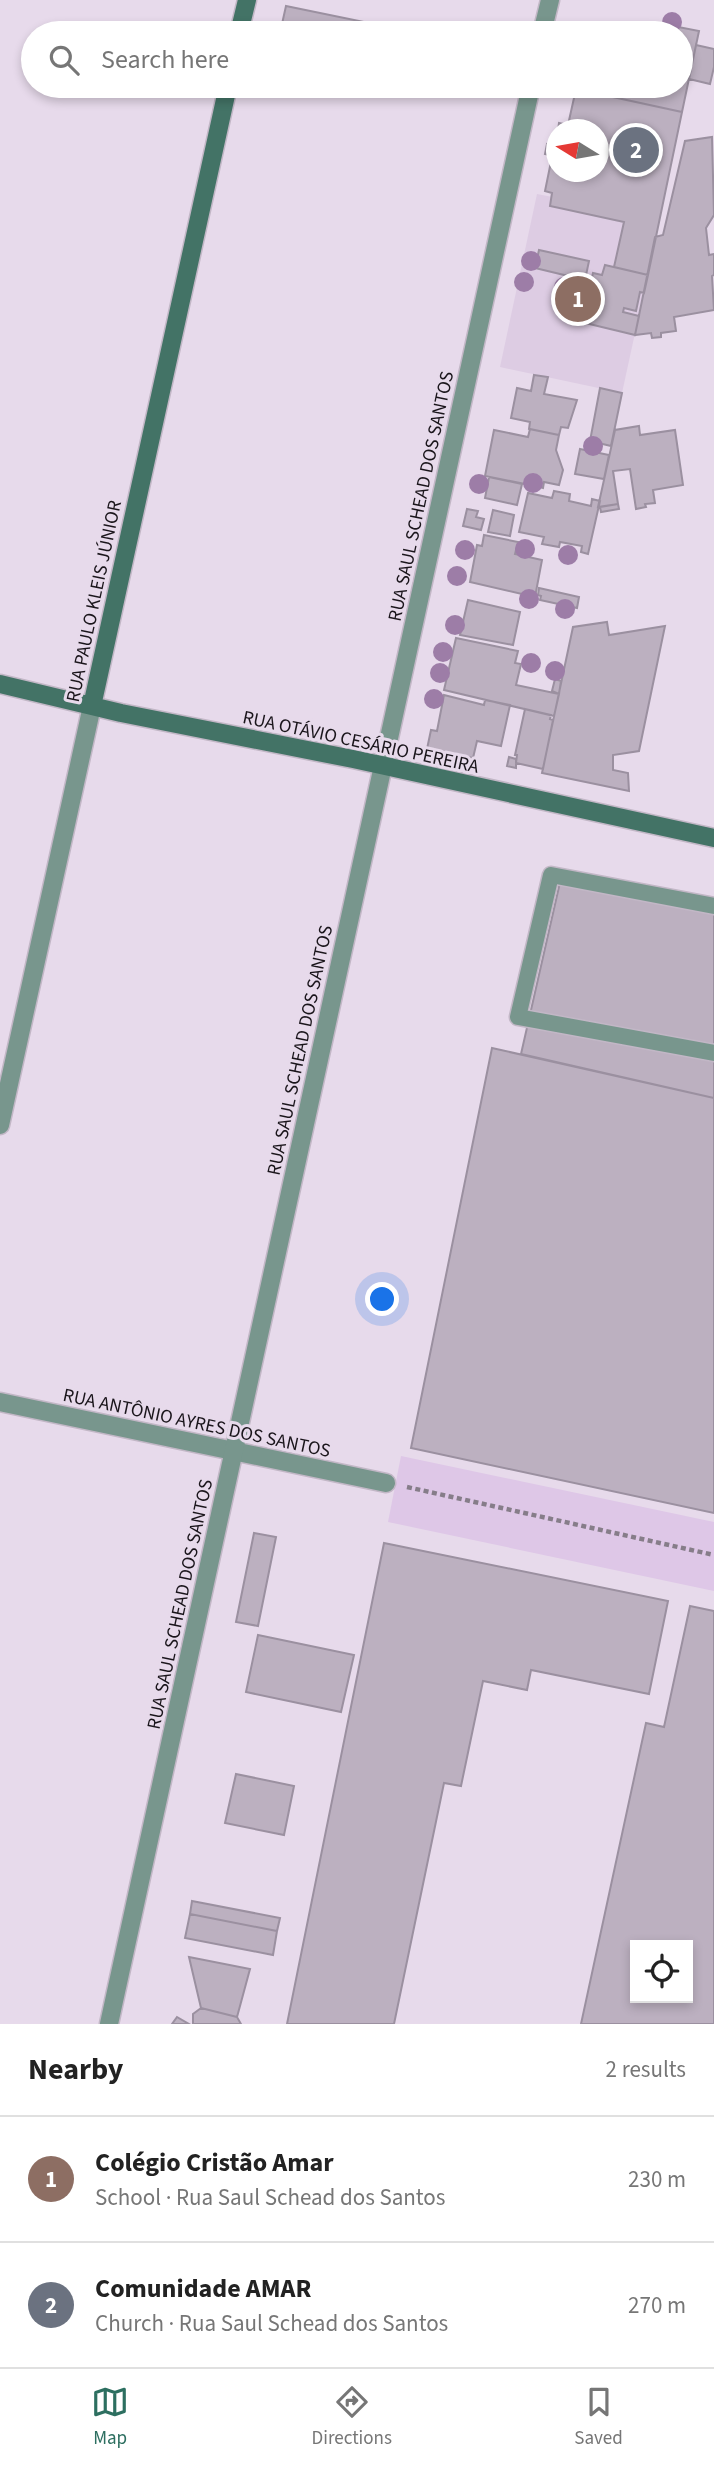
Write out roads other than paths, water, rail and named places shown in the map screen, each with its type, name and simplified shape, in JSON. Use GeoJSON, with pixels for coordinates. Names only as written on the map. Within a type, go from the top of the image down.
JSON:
{"type":"FeatureCollection","features":[{"type":"Feature","properties":{"kind":"main road"},"geometry":{"type":"LineString","coordinates":[[242,21],[247,0]]}},
{"type":"Feature","properties":{"kind":"main road","name":"RUA PAULO KLEIS JÚNIOR"},"geometry":{"type":"LineString","coordinates":[[92,706],[225,98]]}},
{"type":"Feature","properties":{"kind":"main road","name":"RUA OTÁVIO CESÁRIO PEREIRA"},"geometry":{"type":"LineString","coordinates":[[0,684],[92,706],[714,838]]}},
{"type":"Feature","properties":{"kind":"street"},"geometry":{"type":"LineString","coordinates":[[545,21],[550,0]]}},
{"type":"Feature","properties":{"kind":"street","name":"RUA SAUL SCHEAD DOS SANTOS"},"geometry":{"type":"LineString","coordinates":[[109,2024],[528,98]]}},
{"type":"Feature","properties":{"kind":"street","name":"RUA PAULO KLEIS JÚNIOR"},"geometry":{"type":"LineString","coordinates":[[0,1125],[92,706]]}},
{"type":"Feature","properties":{"kind":"street","name":"RUA ANTÔNIO AYRES DOS SANTOS"},"geometry":{"type":"LineString","coordinates":[[0,1402],[386,1482]]}},
{"type":"Feature","properties":{"kind":"lane"},"geometry":{"type":"LineString","coordinates":[[714,906],[551,875],[518,1017],[714,1053]]}},
{"type":"Feature","properties":{"kind":"place","name":"Comunidade AMAR"},"geometry":{"type":"Point","coordinates":[636,150]}},
{"type":"Feature","properties":{"kind":"place","name":"Colégio Cristão Amar"},"geometry":{"type":"Point","coordinates":[578,299]}}]}
